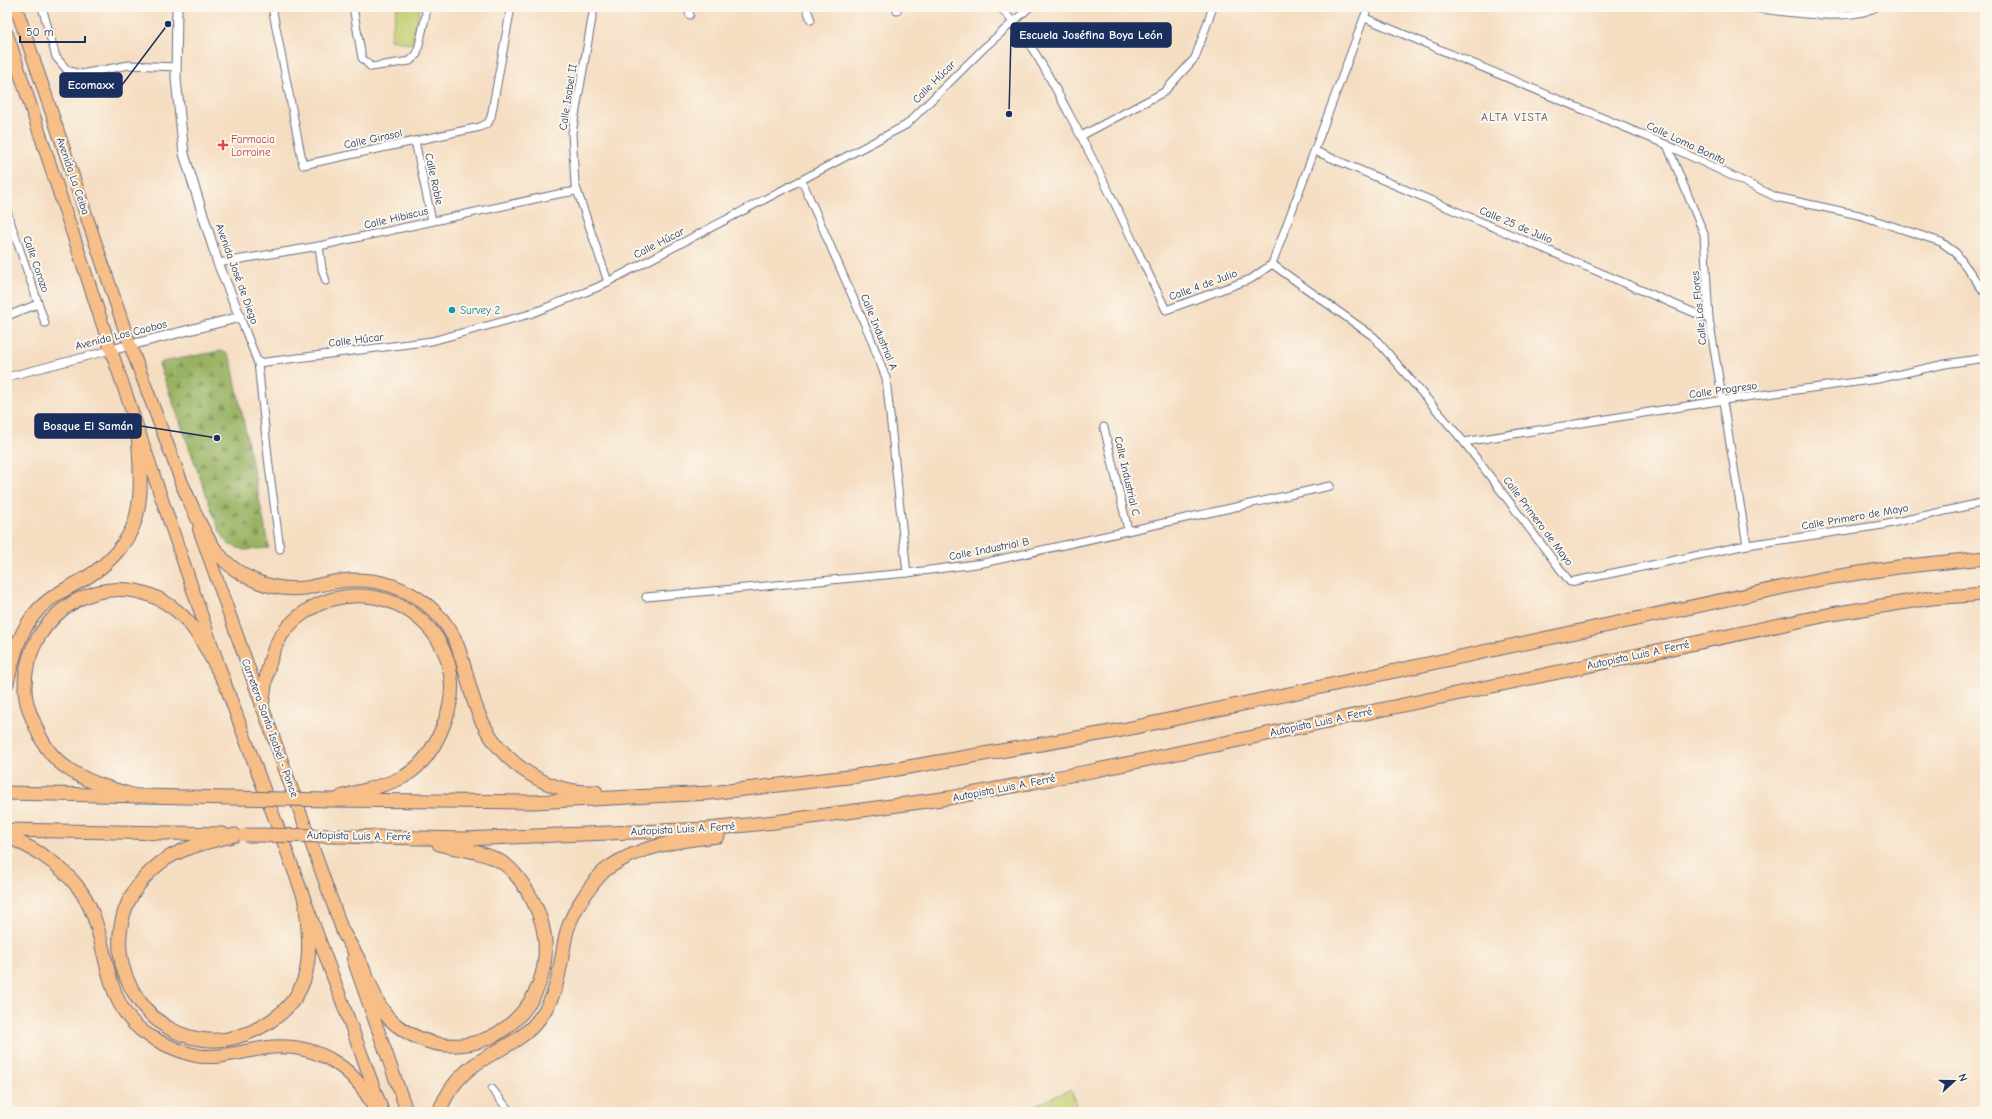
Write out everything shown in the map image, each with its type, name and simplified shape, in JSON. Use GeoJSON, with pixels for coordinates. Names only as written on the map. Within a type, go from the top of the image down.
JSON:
{"type":"FeatureCollection","features":[{"type":"Feature","properties":{"kind":"highway"},"geometry":{"type":"LineString","coordinates":[[7,683],[18,640],[38,610],[51,598],[104,565],[127,537],[135,521],[140,499],[138,430]]}},
{"type":"Feature","properties":{"kind":"highway"},"geometry":{"type":"LineString","coordinates":[[181,482],[206,536],[218,553],[245,576],[258,582],[290,589],[304,588],[344,580],[375,581],[405,590],[426,604],[441,617],[456,640],[475,705],[483,724],[505,754],[517,766],[535,778],[565,788],[591,792],[636,791],[710,793]]}},
{"type":"Feature","properties":{"kind":"highway"},"geometry":{"type":"LineString","coordinates":[[7,793],[328,800],[533,802],[710,793],[857,776],[1122,730],[1821,580],[1898,567],[1985,558]]}},
{"type":"Feature","properties":{"kind":"highway"},"geometry":{"type":"LineString","coordinates":[[136,796],[87,781],[65,767],[53,755],[40,737],[29,712],[25,691],[26,670],[34,645],[42,628],[56,614],[92,594],[108,590],[124,589],[147,593],[164,601],[188,620],[224,681]]}},
{"type":"Feature","properties":{"kind":"highway","name":"Autopista Luis A. Ferré"},"geometry":{"type":"LineString","coordinates":[[7,830],[463,839],[685,830],[775,822],[949,798],[1097,770],[1832,614],[1931,598],[1985,594]]}},
{"type":"Feature","properties":{"kind":"highway"},"geometry":{"type":"LineString","coordinates":[[262,707],[266,671],[276,645],[286,628],[299,616],[331,599],[362,595],[393,602],[409,610],[425,623],[436,636],[445,653],[452,675],[452,692],[448,713],[434,746],[416,768],[404,776],[377,788],[328,800]]}},
{"type":"Feature","properties":{"kind":"highway"},"geometry":{"type":"LineString","coordinates":[[439,1112],[451,1088],[472,1067],[516,1040],[538,1020],[551,1000],[558,984],[565,939],[571,922],[587,893],[608,868],[641,852],[668,844],[743,834],[775,822]]}},
{"type":"Feature","properties":{"kind":"highway"},"geometry":{"type":"LineString","coordinates":[[240,835],[190,848],[160,863],[143,880],[129,903],[120,933],[120,954],[123,970],[130,988],[143,1007],[164,1025],[193,1038],[210,1041],[230,1040],[244,1035],[273,1020],[285,1010],[305,979],[309,962],[310,944],[306,907]]}},
{"type":"Feature","properties":{"kind":"highway"},"geometry":{"type":"LineString","coordinates":[[7,836],[43,854],[61,868],[78,887],[98,928],[107,972],[119,1002],[132,1021],[149,1036],[164,1044],[198,1056],[215,1056],[274,1047],[296,1048],[313,1052],[330,1060],[347,1071],[359,1083],[370,1098],[376,1112]]}},
{"type":"Feature","properties":{"kind":"highway"},"geometry":{"type":"LineString","coordinates":[[343,932],[366,974],[375,999],[383,1012],[398,1027],[416,1037],[433,1043],[450,1045],[474,1043],[490,1037],[506,1028],[518,1018],[529,1005],[539,988],[544,968],[546,947],[545,931],[539,912],[529,893],[503,863],[473,851],[416,837]]}},
{"type":"Feature","properties":{"kind":"main road","name":"Avenida La Ceiba"},"geometry":{"type":"LineString","coordinates":[[16,7],[130,345]]}},
{"type":"Feature","properties":{"kind":"main road","name":"Avenida La Ceiba"},"geometry":{"type":"LineString","coordinates":[[7,34],[111,350]]}},
{"type":"Feature","properties":{"kind":"main road","name":"Carretera Santa Isabel - Ponce"},"geometry":{"type":"LineString","coordinates":[[130,345],[181,482],[407,1112]]}},
{"type":"Feature","properties":{"kind":"main road"},"geometry":{"type":"LineString","coordinates":[[111,350],[224,681],[306,907],[383,1112]]}},
{"type":"Feature","properties":{"kind":"street"},"geometry":{"type":"LineString","coordinates":[[42,7],[56,57],[67,70],[81,74],[129,65],[177,67]]}},
{"type":"Feature","properties":{"kind":"street","name":"Avenida José de Diego"},"geometry":{"type":"LineString","coordinates":[[177,7],[176,79],[184,154],[218,263],[258,363],[280,549]]}},
{"type":"Feature","properties":{"kind":"street","name":"Calle Girasol"},"geometry":{"type":"LineString","coordinates":[[272,7],[303,165],[480,127],[488,123],[491,117],[511,7]]}},
{"type":"Feature","properties":{"kind":"street"},"geometry":{"type":"LineString","coordinates":[[353,7],[362,58],[371,67],[410,60],[417,54],[426,14],[425,7]]}},
{"type":"Feature","properties":{"kind":"street","name":"Calle Isabel II"},"geometry":{"type":"LineString","coordinates":[[594,7],[572,133],[577,192],[608,282]]}},
{"type":"Feature","properties":{"kind":"street"},"geometry":{"type":"LineString","coordinates":[[687,7],[690,15]]}},
{"type":"Feature","properties":{"kind":"street"},"geometry":{"type":"LineString","coordinates":[[806,7],[811,20]]}},
{"type":"Feature","properties":{"kind":"street","name":"Calle 4 de Julio"},"geometry":{"type":"LineString","coordinates":[[1000,7],[1013,21],[1036,53],[1081,136],[1166,310],[1251,279],[1272,264]]}},
{"type":"Feature","properties":{"kind":"street","name":"Calle Húcar"},"geometry":{"type":"LineString","coordinates":[[258,363],[432,341],[530,314],[608,282],[906,125],[1013,21],[1030,7]]}},
{"type":"Feature","properties":{"kind":"street"},"geometry":{"type":"LineString","coordinates":[[1081,136],[1164,92],[1195,58],[1213,7]]}},
{"type":"Feature","properties":{"kind":"street"},"geometry":{"type":"LineString","coordinates":[[1272,264],[1368,7]]}},
{"type":"Feature","properties":{"kind":"street"},"geometry":{"type":"LineString","coordinates":[[1750,7],[1778,12],[1846,16],[1876,7]]}},
{"type":"Feature","properties":{"kind":"street","name":"Calle Loma Bonita"},"geometry":{"type":"LineString","coordinates":[[1365,18],[1667,145],[1776,197],[1859,215],[1941,242],[1956,253],[1985,293]]}},
{"type":"Feature","properties":{"kind":"street","name":"Calle Roble"},"geometry":{"type":"LineString","coordinates":[[415,141],[432,221]]}},
{"type":"Feature","properties":{"kind":"street","name":"Calle Las Flores"},"geometry":{"type":"LineString","coordinates":[[1667,145],[1704,234],[1709,319],[1724,400],[1747,545]]}},
{"type":"Feature","properties":{"kind":"street","name":"Calle 25 de Julio"},"geometry":{"type":"LineString","coordinates":[[1315,151],[1709,319]]}},
{"type":"Feature","properties":{"kind":"street","name":"Calle Industrial A"},"geometry":{"type":"LineString","coordinates":[[802,181],[870,334],[886,378],[907,572]]}},
{"type":"Feature","properties":{"kind":"street","name":"Calle Hibiscus"},"geometry":{"type":"LineString","coordinates":[[218,263],[319,246],[558,194],[577,192]]}},
{"type":"Feature","properties":{"kind":"street","name":"Calle Corozo"},"geometry":{"type":"LineString","coordinates":[[7,212],[10,233],[45,322]]}},
{"type":"Feature","properties":{"kind":"street"},"geometry":{"type":"LineString","coordinates":[[319,246],[322,269],[326,281]]}},
{"type":"Feature","properties":{"kind":"street","name":"Calle Primero de Mayo"},"geometry":{"type":"LineString","coordinates":[[1272,264],[1374,337],[1464,442],[1570,582],[1747,545],[1883,525],[1985,502]]}},
{"type":"Feature","properties":{"kind":"street"},"geometry":{"type":"LineString","coordinates":[[7,316],[38,304]]}},
{"type":"Feature","properties":{"kind":"street","name":"Avenida Los Caobos"},"geometry":{"type":"LineString","coordinates":[[7,377],[240,317]]}},
{"type":"Feature","properties":{"kind":"street","name":"Calle Progreso"},"geometry":{"type":"LineString","coordinates":[[1464,442],[1724,400],[1878,379],[1945,364],[1985,358]]}},
{"type":"Feature","properties":{"kind":"street","name":"Calle Industrial C"},"geometry":{"type":"LineString","coordinates":[[1104,427],[1128,530]]}},
{"type":"Feature","properties":{"kind":"street","name":"Calle Industrial B"},"geometry":{"type":"LineString","coordinates":[[646,597],[907,572],[983,563],[1330,486]]}},
{"type":"Feature","properties":{"kind":"street"},"geometry":{"type":"LineString","coordinates":[[492,1089],[510,1112]]}},
{"type":"Feature","properties":{"kind":"green space"},"geometry":{"type":"Polygon","coordinates":[[[397,7],[420,7],[412,44],[390,40],[397,7]]]}},
{"type":"Feature","properties":{"kind":"green space"},"geometry":{"type":"Polygon","coordinates":[[[220,351],[226,353],[231,359],[269,548],[244,550],[228,544],[219,530],[159,364],[162,362],[220,351]]]}},
{"type":"Feature","properties":{"kind":"green space"},"geometry":{"type":"Polygon","coordinates":[[[1071,1089],[1078,1112],[1022,1112],[1071,1089]]]}},
{"type":"Feature","properties":{"kind":"place","name":"Ecomaxx"},"geometry":{"type":"Point","coordinates":[168,24]}},
{"type":"Feature","properties":{"kind":"place","name":"Escuela Joséfina Boya León"},"geometry":{"type":"Point","coordinates":[1009,114]}},
{"type":"Feature","properties":{"kind":"place","name":"Farmacia Lorraine"},"geometry":{"type":"Point","coordinates":[223,145]}},
{"type":"Feature","properties":{"kind":"place","name":"Survey 2"},"geometry":{"type":"Point","coordinates":[452,310]}},
{"type":"Feature","properties":{"kind":"place","name":"Bosque El Samán"},"geometry":{"type":"Point","coordinates":[217,438]}},
{"type":"Feature","properties":{"kind":"district","name":"ALTA VISTA"},"geometry":{"type":"Point","coordinates":[1515,117]}}]}
